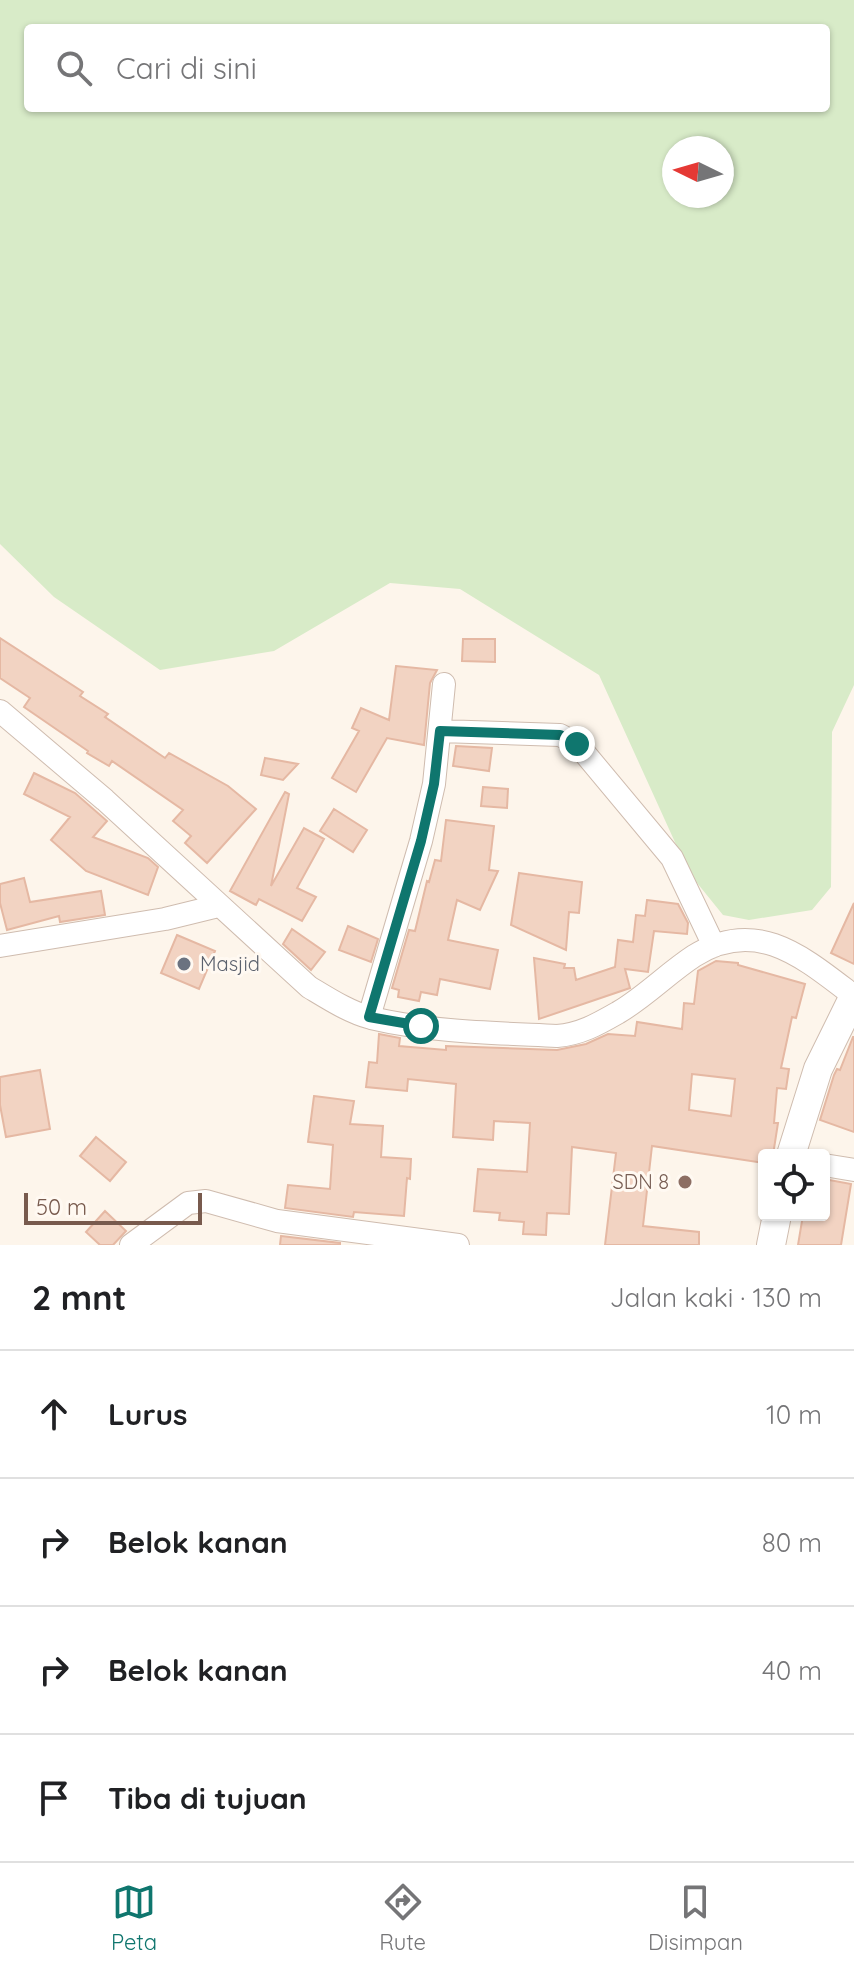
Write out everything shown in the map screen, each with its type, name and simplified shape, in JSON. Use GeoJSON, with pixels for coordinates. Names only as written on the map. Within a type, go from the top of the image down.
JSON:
{"type":"FeatureCollection","features":[{"type":"Feature","properties":{"kind":"street"},"geometry":{"type":"LineString","coordinates":[[369,1017],[421,841],[434,784],[444,684]]}},
{"type":"Feature","properties":{"kind":"street"},"geometry":{"type":"LineString","coordinates":[[0,711],[93,789],[309,987],[344,1008],[369,1017],[421,1026],[557,1036],[577,1034],[628,1007],[694,956],[734,939],[765,942],[804,959],[854,996],[818,1069],[793,1149]]}},
{"type":"Feature","properties":{"kind":"street"},"geometry":{"type":"LineString","coordinates":[[440,731],[560,735],[577,744],[672,858],[714,946]]}},
{"type":"Feature","properties":{"kind":"street"},"geometry":{"type":"LineString","coordinates":[[0,946],[165,919],[218,906]]}},
{"type":"Feature","properties":{"kind":"street"},"geometry":{"type":"LineString","coordinates":[[830,1166],[854,1170]]}},
{"type":"Feature","properties":{"kind":"street"},"geometry":{"type":"LineString","coordinates":[[131,1245],[188,1203],[206,1201],[277,1221],[458,1245]]}},
{"type":"Feature","properties":{"kind":"street"},"geometry":{"type":"LineString","coordinates":[[771,1245],[776,1221]]}},
{"type":"Feature","properties":{"kind":"green space"},"geometry":{"type":"Polygon","coordinates":[[[0,0],[854,0],[854,685],[832,732],[831,887],[812,910],[749,920],[723,915],[689,873],[599,675],[460,589],[390,583],[274,651],[160,670],[54,597],[0,544],[0,0]]]}},
{"type":"Feature","properties":{"kind":"building"},"geometry":{"type":"Polygon","coordinates":[[[0,638],[83,692],[80,696],[108,714],[105,717],[165,758],[169,753],[228,786],[256,809],[207,863],[185,843],[191,836],[173,821],[183,810],[112,761],[109,766],[87,753],[24,707],[30,698],[0,678],[0,638]]]}},
{"type":"Feature","properties":{"kind":"building"},"geometry":{"type":"Polygon","coordinates":[[[463,639],[495,639],[495,662],[462,661],[463,639]]]}},
{"type":"Feature","properties":{"kind":"building"},"geometry":{"type":"Polygon","coordinates":[[[396,666],[437,670],[430,683],[424,745],[387,738],[356,792],[332,778],[359,731],[352,728],[361,708],[389,720],[396,666]]]}},
{"type":"Feature","properties":{"kind":"building"},"geometry":{"type":"Polygon","coordinates":[[[456,746],[492,748],[489,771],[453,766],[456,746]]]}},
{"type":"Feature","properties":{"kind":"building"},"geometry":{"type":"Polygon","coordinates":[[[265,758],[298,764],[283,780],[261,775],[265,758]]]}},
{"type":"Feature","properties":{"kind":"building"},"geometry":{"type":"Polygon","coordinates":[[[34,773],[75,793],[107,821],[93,837],[148,858],[158,867],[148,895],[86,871],[51,840],[70,817],[24,794],[34,773]]]}},
{"type":"Feature","properties":{"kind":"building"},"geometry":{"type":"Polygon","coordinates":[[[483,787],[508,789],[507,808],[481,806],[483,787]]]}},
{"type":"Feature","properties":{"kind":"building"},"geometry":{"type":"Polygon","coordinates":[[[285,792],[289,794],[271,886],[304,828],[324,839],[297,888],[316,897],[302,921],[259,899],[256,905],[230,891],[285,792]]]}},
{"type":"Feature","properties":{"kind":"building"},"geometry":{"type":"Polygon","coordinates":[[[334,809],[367,830],[353,852],[320,831],[334,809]]]}},
{"type":"Feature","properties":{"kind":"building"},"geometry":{"type":"Polygon","coordinates":[[[446,820],[494,826],[489,870],[498,871],[480,910],[457,900],[448,940],[498,950],[490,989],[440,979],[437,995],[421,992],[419,1001],[398,997],[399,990],[392,988],[409,930],[415,931],[435,860],[441,861],[446,820]]]}},
{"type":"Feature","properties":{"kind":"building"},"geometry":{"type":"Polygon","coordinates":[[[519,873],[582,882],[579,913],[569,912],[566,950],[511,925],[519,873]]]}},
{"type":"Feature","properties":{"kind":"building"},"geometry":{"type":"Polygon","coordinates":[[[24,878],[30,902],[101,891],[105,915],[60,922],[59,916],[7,930],[0,903],[0,884],[24,878]]]}},
{"type":"Feature","properties":{"kind":"building"},"geometry":{"type":"Polygon","coordinates":[[[647,900],[678,904],[688,923],[687,934],[654,931],[648,972],[625,969],[630,988],[539,1019],[534,958],[565,964],[564,968],[574,968],[576,980],[615,967],[618,940],[633,942],[636,915],[645,916],[647,900]]]}},
{"type":"Feature","properties":{"kind":"building"},"geometry":{"type":"Polygon","coordinates":[[[854,903],[854,964],[831,953],[854,903]]]}},
{"type":"Feature","properties":{"kind":"building"},"geometry":{"type":"Polygon","coordinates":[[[348,926],[378,939],[371,962],[339,950],[348,926]]]}},
{"type":"Feature","properties":{"kind":"building"},"geometry":{"type":"Polygon","coordinates":[[[292,929],[325,952],[311,970],[283,944],[292,929]]]}},
{"type":"Feature","properties":{"kind":"building"},"geometry":{"type":"Polygon","coordinates":[[[177,935],[215,951],[199,989],[161,973],[177,935]]]}},
{"type":"Feature","properties":{"kind":"building"},"geometry":{"type":"Polygon","coordinates":[[[716,961],[738,963],[805,984],[796,1018],[792,1017],[781,1068],[789,1069],[786,1089],[777,1088],[774,1123],[778,1123],[774,1149],[758,1149],[758,1162],[652,1146],[643,1226],[699,1232],[699,1245],[605,1245],[616,1153],[572,1147],[569,1214],[547,1213],[546,1235],[523,1234],[524,1222],[499,1220],[500,1213],[474,1211],[478,1169],[527,1172],[530,1123],[494,1121],[493,1140],[453,1137],[456,1084],[408,1079],[407,1091],[366,1087],[369,1062],[377,1063],[379,1034],[400,1038],[399,1046],[446,1050],[446,1046],[557,1050],[586,1044],[608,1034],[635,1036],[637,1022],[682,1029],[684,1003],[694,1004],[698,971],[716,961]],[[692,1074],[689,1110],[731,1116],[735,1079],[692,1074]]]}},
{"type":"Feature","properties":{"kind":"building"},"geometry":{"type":"Polygon","coordinates":[[[853,1037],[854,1132],[820,1120],[834,1075],[837,1069],[840,1070],[853,1037]]]}},
{"type":"Feature","properties":{"kind":"building"},"geometry":{"type":"Polygon","coordinates":[[[40,1070],[50,1129],[6,1137],[0,1105],[0,1077],[40,1070]]]}},
{"type":"Feature","properties":{"kind":"building"},"geometry":{"type":"Polygon","coordinates":[[[314,1096],[354,1101],[350,1124],[383,1126],[381,1157],[411,1159],[404,1216],[354,1212],[353,1217],[285,1208],[288,1185],[330,1189],[333,1145],[308,1142],[314,1096]]]}},
{"type":"Feature","properties":{"kind":"building"},"geometry":{"type":"Polygon","coordinates":[[[96,1137],[126,1162],[110,1181],[80,1156],[96,1137]]]}},
{"type":"Feature","properties":{"kind":"building"},"geometry":{"type":"Polygon","coordinates":[[[830,1180],[851,1184],[841,1245],[798,1245],[802,1221],[830,1221],[830,1180]]]}},
{"type":"Feature","properties":{"kind":"building"},"geometry":{"type":"Polygon","coordinates":[[[105,1211],[126,1231],[113,1245],[100,1245],[86,1232],[105,1211]]]}},
{"type":"Feature","properties":{"kind":"building"},"geometry":{"type":"Polygon","coordinates":[[[281,1236],[340,1243],[340,1245],[280,1245],[281,1236]]]}},
{"type":"Feature","properties":{"kind":"place","name":"Masjid"},"geometry":{"type":"Point","coordinates":[184,964]}},
{"type":"Feature","properties":{"kind":"place","name":"SDN 8"},"geometry":{"type":"Point","coordinates":[685,1182]}},
{"type":"Feature","properties":{"kind":"route"},"geometry":{"type":"LineString","coordinates":[[421,1026],[369,1017],[421,841],[434,784],[440,731],[560,735],[577,744]]}}]}
